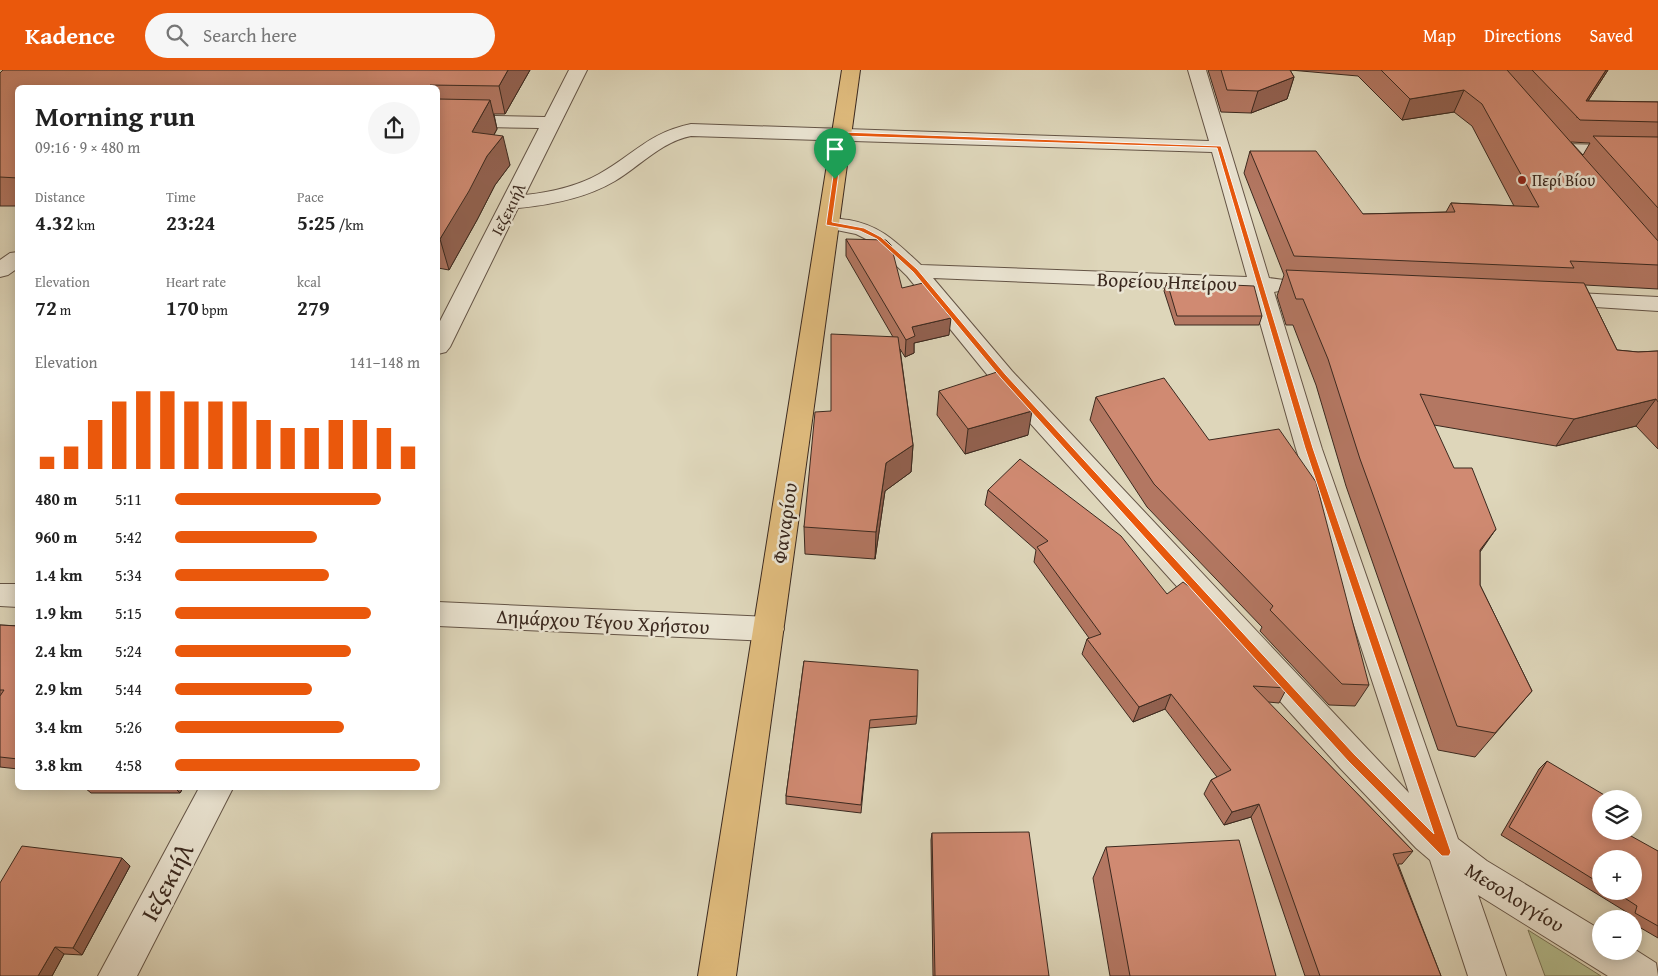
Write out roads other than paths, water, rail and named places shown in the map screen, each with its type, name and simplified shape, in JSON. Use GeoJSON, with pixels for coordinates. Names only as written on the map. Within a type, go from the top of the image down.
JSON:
{"type":"FeatureCollection","features":[{"type":"Feature","properties":{"kind":"main road","name":"Φαναρίου"},"geometry":{"type":"LineString","coordinates":[[717,976],[851,70]]}},
{"type":"Feature","properties":{"kind":"street","name":"Ιεζεκιήλ"},"geometry":{"type":"LineString","coordinates":[[440,343],[578,70]]}},
{"type":"Feature","properties":{"kind":"street"},"geometry":{"type":"LineString","coordinates":[[1197,70],[1309,448],[1487,976]]}},
{"type":"Feature","properties":{"kind":"street"},"geometry":{"type":"LineString","coordinates":[[440,120],[551,123]]}},
{"type":"Feature","properties":{"kind":"street"},"geometry":{"type":"LineString","coordinates":[[511,203],[555,196],[596,183],[608,177],[661,139],[683,131],[842,134],[1219,147]]}},
{"type":"Feature","properties":{"kind":"street"},"geometry":{"type":"LineString","coordinates":[[1549,135],[1575,165]]}},
{"type":"Feature","properties":{"kind":"street"},"geometry":{"type":"LineString","coordinates":[[1562,150],[1658,152]]}},
{"type":"Feature","properties":{"kind":"street","name":"Μεσολογγίου"},"geometry":{"type":"LineString","coordinates":[[829,223],[850,226],[874,235],[915,270],[1003,377],[1135,522],[1352,758],[1446,852],[1510,896],[1592,945]]}},
{"type":"Feature","properties":{"kind":"street"},"geometry":{"type":"LineString","coordinates":[[0,270],[15,260]]}},
{"type":"Feature","properties":{"kind":"street","name":"Βορείου Ηπείρου"},"geometry":{"type":"LineString","coordinates":[[915,270],[1300,286]]}},
{"type":"Feature","properties":{"kind":"street"},"geometry":{"type":"LineString","coordinates":[[1539,298],[1658,304]]}},
{"type":"Feature","properties":{"kind":"street"},"geometry":{"type":"LineString","coordinates":[[0,595],[15,596]]}},
{"type":"Feature","properties":{"kind":"street","name":"Δημάρχου Τέγου Χρήστου"},"geometry":{"type":"LineString","coordinates":[[440,614],[769,629]]}},
{"type":"Feature","properties":{"kind":"street","name":"Ιεζεκιήλ"},"geometry":{"type":"LineString","coordinates":[[117,976],[215,790]]}},
{"type":"Feature","properties":{"kind":"street","name":"Μεσολογγίου"},"geometry":{"type":"LineString","coordinates":[[1617,960],[1643,976]]}},
{"type":"Feature","properties":{"kind":"place","name":"Περί Βίου"},"geometry":{"type":"Point","coordinates":[1522,180]}}]}
